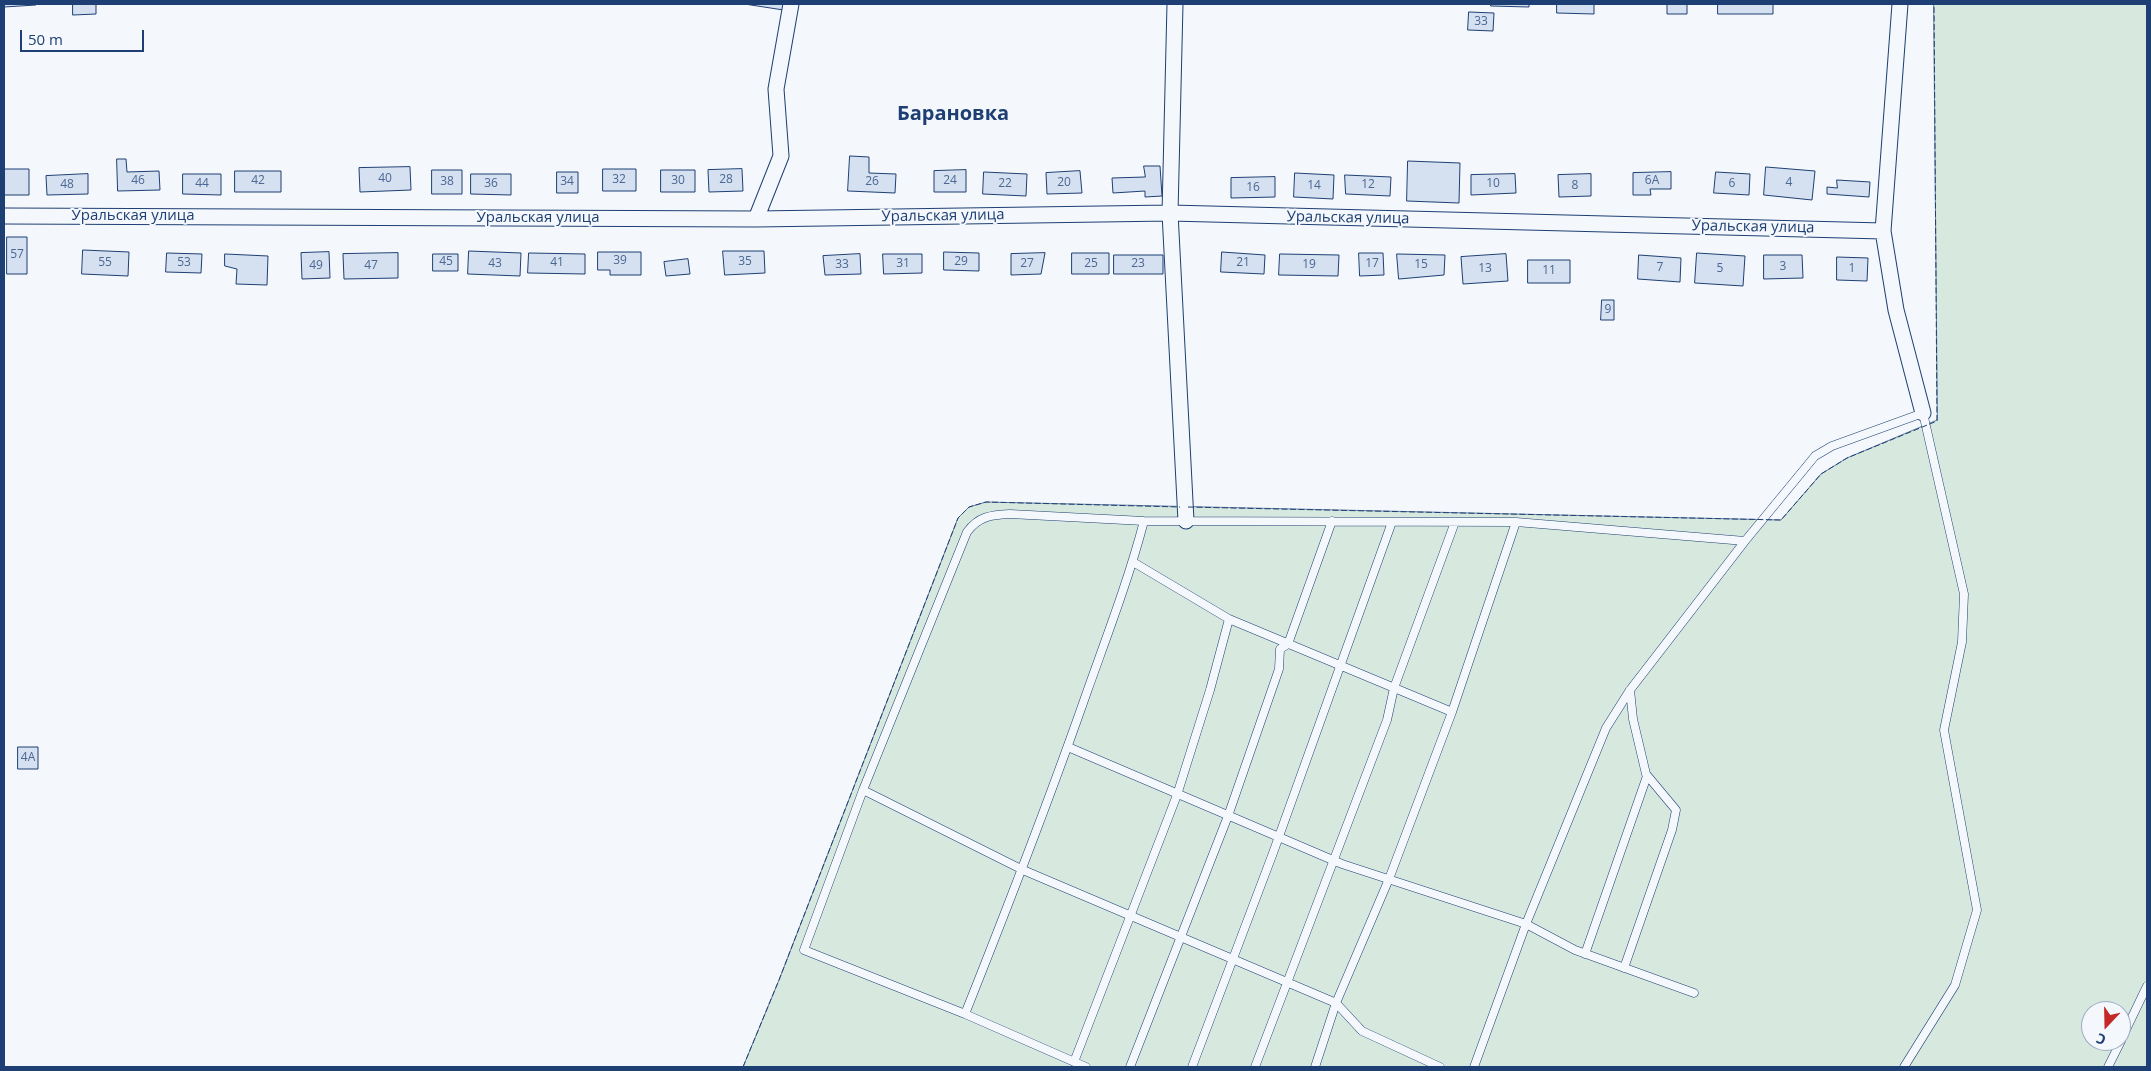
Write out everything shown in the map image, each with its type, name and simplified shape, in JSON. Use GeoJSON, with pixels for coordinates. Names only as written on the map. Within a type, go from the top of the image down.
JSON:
{"type":"FeatureCollection","features":[{"type":"Feature","properties":{"kind":"street"},"geometry":{"type":"LineString","coordinates":[[756,218],[781,156],[776,89],[791,4]]}},
{"type":"Feature","properties":{"kind":"street"},"geometry":{"type":"LineString","coordinates":[[1175,4],[1170,213],[1186,521]]}},
{"type":"Feature","properties":{"kind":"street"},"geometry":{"type":"LineString","coordinates":[[1900,4],[1883,231],[1896,310],[1923,413]]}},
{"type":"Feature","properties":{"kind":"street","name":"Уральская улица"},"geometry":{"type":"LineString","coordinates":[[4,216],[756,218],[1170,213],[1883,231]]}},
{"type":"Feature","properties":{"kind":"lane"},"geometry":{"type":"LineString","coordinates":[[1474,1067],[1526,924],[1606,728],[1630,690],[1745,541],[1815,456],[1832,446],[1923,413],[1964,594],[1962,642],[1944,730],[1977,910],[1955,985],[1904,1067]]}},
{"type":"Feature","properties":{"kind":"lane"},"geometry":{"type":"LineString","coordinates":[[1086,1067],[965,1014],[804,950],[862,790],[967,532],[973,524],[981,518],[991,515],[1010,514],[1186,521],[1516,522],[1745,541]]}},
{"type":"Feature","properties":{"kind":"lane"},"geometry":{"type":"LineString","coordinates":[[965,1014],[1023,870],[1068,748],[1133,562],[1144,520]]}},
{"type":"Feature","properties":{"kind":"lane"},"geometry":{"type":"LineString","coordinates":[[1130,1067],[1228,816],[1278,669],[1280,649],[1288,644],[1332,521]]}},
{"type":"Feature","properties":{"kind":"lane"},"geometry":{"type":"LineString","coordinates":[[1192,1067],[1279,837],[1392,522]]}},
{"type":"Feature","properties":{"kind":"lane"},"geometry":{"type":"LineString","coordinates":[[1255,1067],[1387,720],[1394,688],[1455,522]]}},
{"type":"Feature","properties":{"kind":"lane"},"geometry":{"type":"LineString","coordinates":[[1315,1067],[1336,1003],[1389,879],[1452,712],[1516,522]]}},
{"type":"Feature","properties":{"kind":"lane"},"geometry":{"type":"LineString","coordinates":[[1133,562],[1230,619],[1452,712]]}},
{"type":"Feature","properties":{"kind":"lane"},"geometry":{"type":"LineString","coordinates":[[1074,1062],[1132,916],[1177,795],[1230,619]]}},
{"type":"Feature","properties":{"kind":"lane"},"geometry":{"type":"LineString","coordinates":[[1624,968],[1672,830],[1676,810],[1648,776],[1633,719],[1630,690]]}},
{"type":"Feature","properties":{"kind":"lane"},"geometry":{"type":"LineString","coordinates":[[1068,748],[1334,861],[1526,924],[1585,954],[1694,993]]}},
{"type":"Feature","properties":{"kind":"lane"},"geometry":{"type":"LineString","coordinates":[[1585,954],[1648,776]]}},
{"type":"Feature","properties":{"kind":"lane"},"geometry":{"type":"LineString","coordinates":[[862,790],[1023,870],[1336,1003],[1362,1030],[1440,1067]]}},
{"type":"Feature","properties":{"kind":"lane"},"geometry":{"type":"LineString","coordinates":[[2131,1020],[2147,986]]}},
{"type":"Feature","properties":{"kind":"lane"},"geometry":{"type":"LineString","coordinates":[[2108,1067],[2116,1051]]}},
{"type":"Feature","properties":{"kind":"shaded area"},"geometry":{"type":"Polygon","coordinates":[[[1934,4],[2147,4],[2147,1067],[743,1067],[779,980],[958,518],[969,507],[986,502],[1781,520],[1821,474],[1847,458],[1937,420],[1934,4]]]}},
{"type":"Feature","properties":{"kind":"building"},"geometry":{"type":"Polygon","coordinates":[[[4,4],[36,4],[36,5],[4,7],[4,4]]]}},
{"type":"Feature","properties":{"kind":"building"},"geometry":{"type":"Polygon","coordinates":[[[73,4],[96,4],[96,14],[73,15],[73,4]]]}},
{"type":"Feature","properties":{"kind":"building"},"geometry":{"type":"Polygon","coordinates":[[[745,4],[787,4],[786,10],[745,4]]]}},
{"type":"Feature","properties":{"kind":"building"},"geometry":{"type":"Polygon","coordinates":[[[1491,4],[1529,4],[1529,7],[1491,6],[1491,4]]]}},
{"type":"Feature","properties":{"kind":"building"},"geometry":{"type":"Polygon","coordinates":[[[1557,4],[1594,4],[1594,14],[1557,13],[1557,4]]]}},
{"type":"Feature","properties":{"kind":"building"},"geometry":{"type":"Polygon","coordinates":[[[1659,4],[1687,4],[1687,14],[1667,14],[1667,5],[1659,4]]]}},
{"type":"Feature","properties":{"kind":"building"},"geometry":{"type":"Polygon","coordinates":[[[1718,4],[1773,4],[1773,14],[1718,14],[1718,4]]]}},
{"type":"Feature","properties":{"kind":"building"},"geometry":{"type":"Polygon","coordinates":[[[1469,12],[1494,13],[1493,31],[1468,30],[1469,12]]]}},
{"type":"Feature","properties":{"kind":"building"},"geometry":{"type":"Polygon","coordinates":[[[850,156],[869,157],[869,173],[896,174],[895,193],[848,191],[850,156]]]}},
{"type":"Feature","properties":{"kind":"building"},"geometry":{"type":"Polygon","coordinates":[[[117,159],[126,159],[127,172],[159,171],[160,190],[118,191],[117,159]]]}},
{"type":"Feature","properties":{"kind":"building"},"geometry":{"type":"Polygon","coordinates":[[[1408,161],[1460,163],[1459,203],[1407,201],[1408,161]]]}},
{"type":"Feature","properties":{"kind":"building"},"geometry":{"type":"Polygon","coordinates":[[[1144,166],[1160,166],[1162,196],[1145,197],[1145,191],[1113,193],[1112,178],[1145,177],[1144,166]]]}},
{"type":"Feature","properties":{"kind":"building"},"geometry":{"type":"Polygon","coordinates":[[[410,167],[411,190],[360,192],[359,168],[410,167]]]}},
{"type":"Feature","properties":{"kind":"building"},"geometry":{"type":"Polygon","coordinates":[[[1766,167],[1815,171],[1812,200],[1764,195],[1766,167]]]}},
{"type":"Feature","properties":{"kind":"building"},"geometry":{"type":"Polygon","coordinates":[[[4,169],[29,169],[29,195],[4,195],[4,169]]]}},
{"type":"Feature","properties":{"kind":"building"},"geometry":{"type":"Polygon","coordinates":[[[603,169],[636,169],[636,191],[603,191],[603,169]]]}},
{"type":"Feature","properties":{"kind":"building"},"geometry":{"type":"Polygon","coordinates":[[[742,169],[743,191],[709,192],[708,170],[742,169]]]}},
{"type":"Feature","properties":{"kind":"building"},"geometry":{"type":"Polygon","coordinates":[[[432,170],[462,170],[462,194],[432,194],[432,170]]]}},
{"type":"Feature","properties":{"kind":"building"},"geometry":{"type":"Polygon","coordinates":[[[661,170],[695,170],[695,192],[661,192],[661,170]]]}},
{"type":"Feature","properties":{"kind":"building"},"geometry":{"type":"Polygon","coordinates":[[[966,170],[966,192],[934,192],[934,171],[966,170]]]}},
{"type":"Feature","properties":{"kind":"building"},"geometry":{"type":"Polygon","coordinates":[[[235,171],[281,171],[281,192],[235,192],[235,171]]]}},
{"type":"Feature","properties":{"kind":"building"},"geometry":{"type":"Polygon","coordinates":[[[1080,171],[1082,193],[1047,194],[1046,173],[1080,171]]]}},
{"type":"Feature","properties":{"kind":"building"},"geometry":{"type":"Polygon","coordinates":[[[557,172],[578,172],[578,193],[557,193],[557,172]]]}},
{"type":"Feature","properties":{"kind":"building"},"geometry":{"type":"Polygon","coordinates":[[[984,172],[1027,174],[1026,196],[983,194],[984,172]]]}},
{"type":"Feature","properties":{"kind":"building"},"geometry":{"type":"Polygon","coordinates":[[[1671,172],[1671,189],[1650,189],[1651,195],[1633,195],[1633,173],[1671,172]]]}},
{"type":"Feature","properties":{"kind":"building"},"geometry":{"type":"Polygon","coordinates":[[[1716,172],[1750,174],[1749,195],[1714,193],[1716,172]]]}},
{"type":"Feature","properties":{"kind":"building"},"geometry":{"type":"Polygon","coordinates":[[[1295,173],[1334,175],[1333,199],[1294,197],[1295,173]]]}},
{"type":"Feature","properties":{"kind":"building"},"geometry":{"type":"Polygon","coordinates":[[[88,174],[88,194],[47,195],[46,176],[88,174]]]}},
{"type":"Feature","properties":{"kind":"building"},"geometry":{"type":"Polygon","coordinates":[[[183,174],[221,174],[221,195],[183,194],[183,174]]]}},
{"type":"Feature","properties":{"kind":"building"},"geometry":{"type":"Polygon","coordinates":[[[471,174],[511,174],[511,195],[471,194],[471,174]]]}},
{"type":"Feature","properties":{"kind":"building"},"geometry":{"type":"Polygon","coordinates":[[[1515,174],[1516,193],[1471,195],[1471,175],[1515,174]]]}},
{"type":"Feature","properties":{"kind":"building"},"geometry":{"type":"Polygon","coordinates":[[[1591,174],[1591,196],[1559,197],[1558,175],[1591,174]]]}},
{"type":"Feature","properties":{"kind":"building"},"geometry":{"type":"Polygon","coordinates":[[[1345,175],[1391,177],[1390,196],[1346,194],[1345,175]]]}},
{"type":"Feature","properties":{"kind":"building"},"geometry":{"type":"Polygon","coordinates":[[[1275,177],[1275,197],[1231,198],[1231,178],[1275,177]]]}},
{"type":"Feature","properties":{"kind":"building"},"geometry":{"type":"Polygon","coordinates":[[[1837,180],[1870,182],[1869,197],[1827,194],[1827,187],[1837,188],[1837,180]]]}},
{"type":"Feature","properties":{"kind":"building"},"geometry":{"type":"Polygon","coordinates":[[[7,237],[27,237],[27,274],[7,274],[7,237]]]}},
{"type":"Feature","properties":{"kind":"building"},"geometry":{"type":"Polygon","coordinates":[[[83,250],[129,252],[128,276],[82,274],[83,250]]]}},
{"type":"Feature","properties":{"kind":"building"},"geometry":{"type":"Polygon","coordinates":[[[469,251],[521,253],[520,276],[468,274],[469,251]]]}},
{"type":"Feature","properties":{"kind":"building"},"geometry":{"type":"Polygon","coordinates":[[[723,251],[764,251],[765,273],[725,275],[723,251]]]}},
{"type":"Feature","properties":{"kind":"building"},"geometry":{"type":"Polygon","coordinates":[[[329,252],[330,278],[302,279],[301,253],[329,252]]]}},
{"type":"Feature","properties":{"kind":"building"},"geometry":{"type":"Polygon","coordinates":[[[598,252],[641,252],[641,275],[610,275],[610,270],[598,270],[598,252]]]}},
{"type":"Feature","properties":{"kind":"building"},"geometry":{"type":"Polygon","coordinates":[[[944,252],[979,253],[979,271],[944,270],[944,252]]]}},
{"type":"Feature","properties":{"kind":"building"},"geometry":{"type":"Polygon","coordinates":[[[1222,252],[1265,255],[1264,274],[1221,272],[1222,252]]]}},
{"type":"Feature","properties":{"kind":"building"},"geometry":{"type":"Polygon","coordinates":[[[167,253],[202,254],[201,273],[166,272],[167,253]]]}},
{"type":"Feature","properties":{"kind":"building"},"geometry":{"type":"Polygon","coordinates":[[[398,253],[398,278],[344,279],[343,254],[398,253]]]}},
{"type":"Feature","properties":{"kind":"building"},"geometry":{"type":"Polygon","coordinates":[[[529,253],[585,254],[585,274],[528,273],[529,253]]]}},
{"type":"Feature","properties":{"kind":"building"},"geometry":{"type":"Polygon","coordinates":[[[1045,253],[1041,274],[1011,275],[1011,254],[1045,253]]]}},
{"type":"Feature","properties":{"kind":"building"},"geometry":{"type":"Polygon","coordinates":[[[1072,253],[1109,253],[1109,274],[1072,274],[1072,253]]]}},
{"type":"Feature","properties":{"kind":"building"},"geometry":{"type":"Polygon","coordinates":[[[1359,253],[1383,253],[1384,275],[1360,276],[1359,253]]]}},
{"type":"Feature","properties":{"kind":"building"},"geometry":{"type":"Polygon","coordinates":[[[1697,253],[1745,256],[1743,286],[1695,283],[1697,253]]]}},
{"type":"Feature","properties":{"kind":"building"},"geometry":{"type":"Polygon","coordinates":[[[225,254],[268,256],[267,285],[236,284],[237,269],[225,266],[225,254]]]}},
{"type":"Feature","properties":{"kind":"building"},"geometry":{"type":"Polygon","coordinates":[[[433,254],[458,254],[458,271],[433,271],[433,254]]]}},
{"type":"Feature","properties":{"kind":"building"},"geometry":{"type":"Polygon","coordinates":[[[860,254],[861,274],[825,275],[823,256],[860,254]]]}},
{"type":"Feature","properties":{"kind":"building"},"geometry":{"type":"Polygon","coordinates":[[[883,254],[922,254],[922,273],[884,274],[883,254]]]}},
{"type":"Feature","properties":{"kind":"building"},"geometry":{"type":"Polygon","coordinates":[[[1280,254],[1339,255],[1338,276],[1279,275],[1280,254]]]}},
{"type":"Feature","properties":{"kind":"building"},"geometry":{"type":"Polygon","coordinates":[[[1397,254],[1445,255],[1444,275],[1399,279],[1397,254]]]}},
{"type":"Feature","properties":{"kind":"building"},"geometry":{"type":"Polygon","coordinates":[[[1506,254],[1508,281],[1463,284],[1461,257],[1506,254]]]}},
{"type":"Feature","properties":{"kind":"building"},"geometry":{"type":"Polygon","coordinates":[[[1114,255],[1163,255],[1163,274],[1114,274],[1114,255]]]}},
{"type":"Feature","properties":{"kind":"building"},"geometry":{"type":"Polygon","coordinates":[[[1639,255],[1681,258],[1680,282],[1638,279],[1639,255]]]}},
{"type":"Feature","properties":{"kind":"building"},"geometry":{"type":"Polygon","coordinates":[[[1764,255],[1802,255],[1803,278],[1764,279],[1764,255]]]}},
{"type":"Feature","properties":{"kind":"building"},"geometry":{"type":"Polygon","coordinates":[[[1837,257],[1868,258],[1867,281],[1837,280],[1837,257]]]}},
{"type":"Feature","properties":{"kind":"building"},"geometry":{"type":"Polygon","coordinates":[[[688,259],[690,274],[666,276],[664,262],[688,259]]]}},
{"type":"Feature","properties":{"kind":"building"},"geometry":{"type":"Polygon","coordinates":[[[1528,260],[1570,260],[1570,283],[1528,283],[1528,260]]]}},
{"type":"Feature","properties":{"kind":"building"},"geometry":{"type":"Polygon","coordinates":[[[1602,300],[1614,300],[1614,320],[1601,320],[1602,300]]]}},
{"type":"Feature","properties":{"kind":"building"},"geometry":{"type":"Polygon","coordinates":[[[18,747],[38,747],[38,769],[18,769],[18,747]]]}},
{"type":"Feature","properties":{"kind":"fence"},"geometry":{"type":"LineString","coordinates":[[1188,507],[1781,520],[1821,474],[1847,458],[1937,421],[1934,4]]}},
{"type":"Feature","properties":{"kind":"fence"},"geometry":{"type":"LineString","coordinates":[[743,1067],[779,980],[958,518],[969,507],[986,502],[1180,507]]}},
{"type":"Feature","properties":{"kind":"district","name":"Барановка"},"geometry":{"type":"Point","coordinates":[953,114]}}]}
